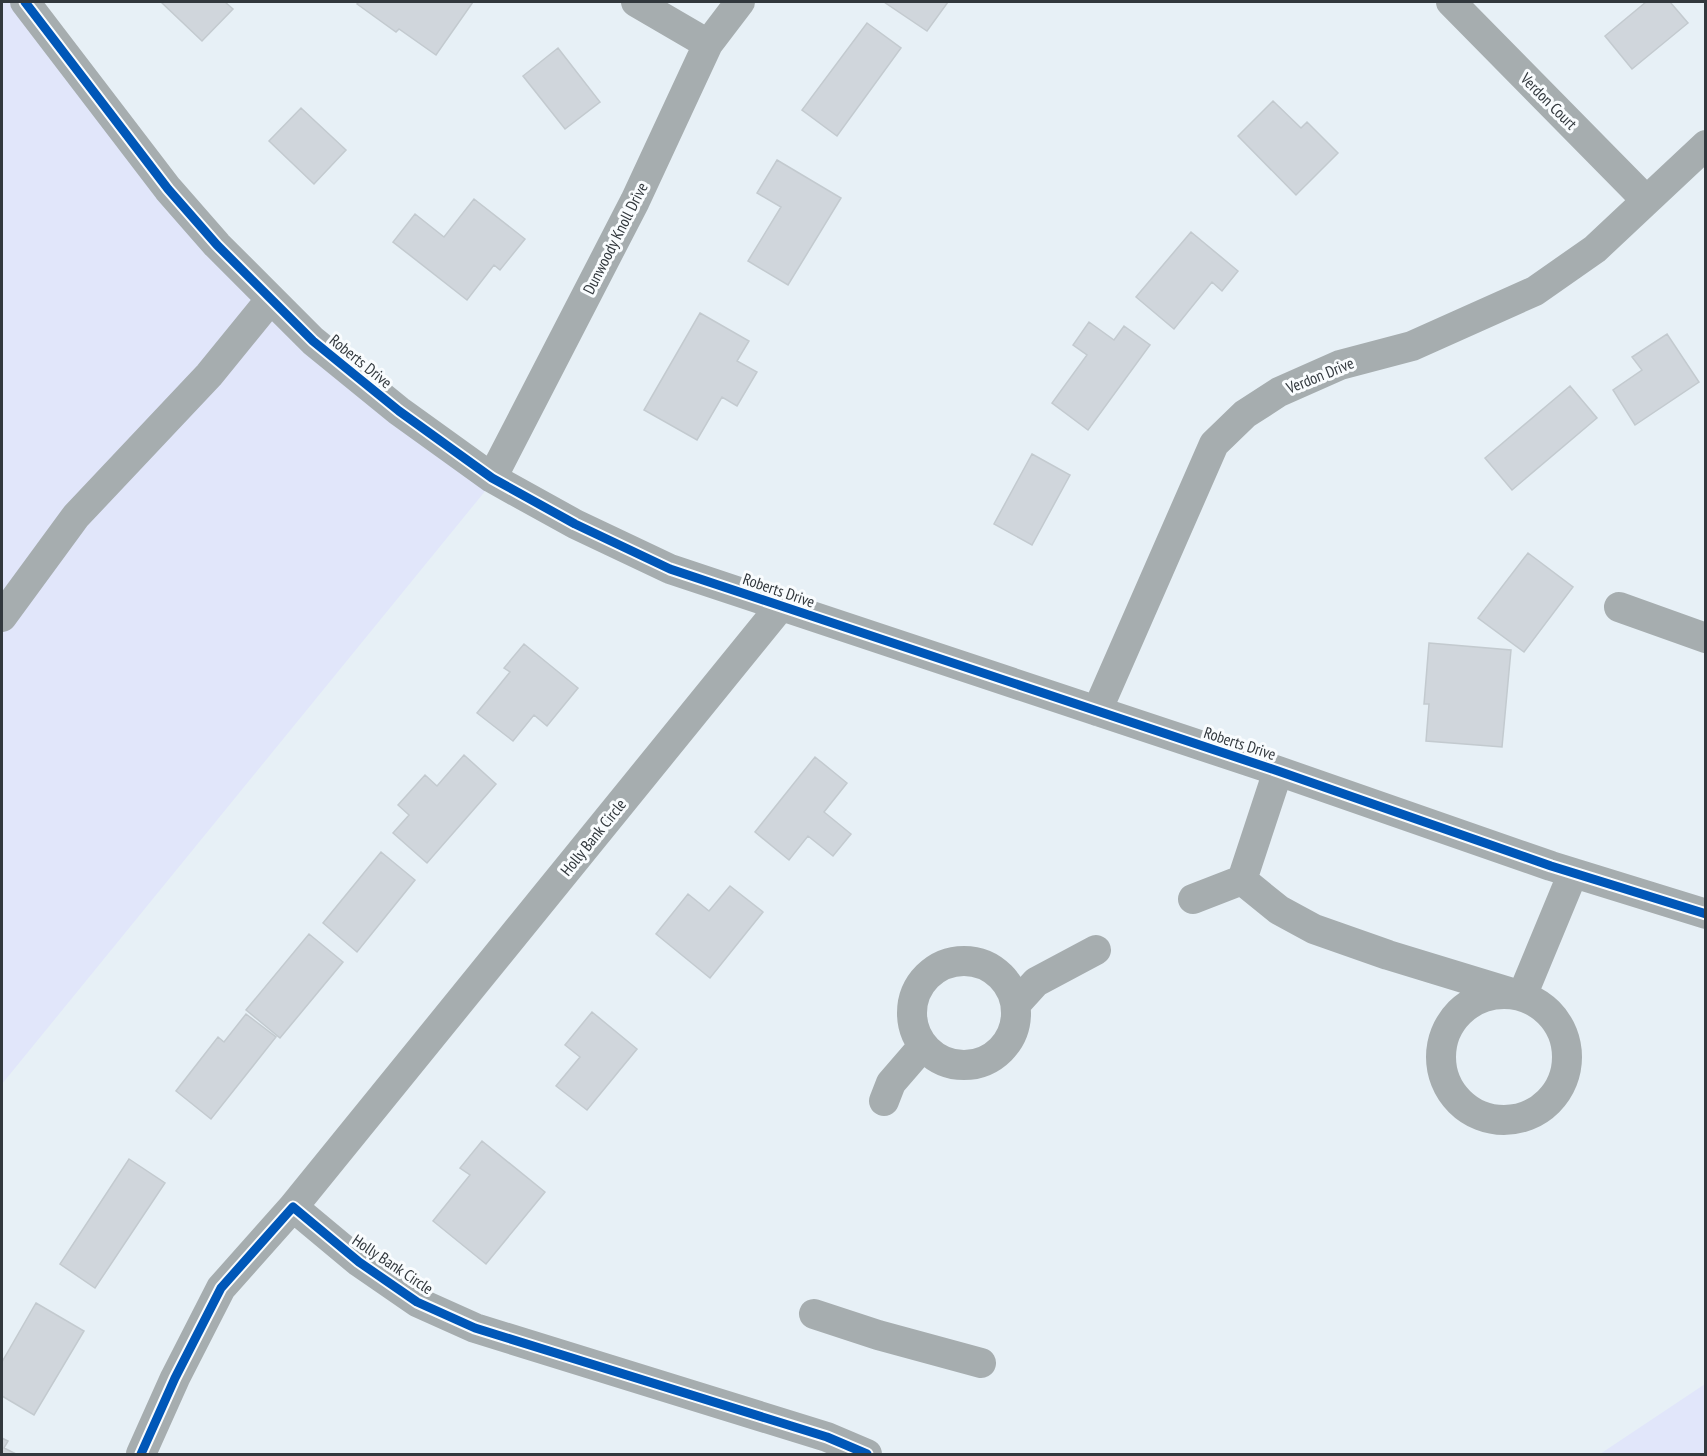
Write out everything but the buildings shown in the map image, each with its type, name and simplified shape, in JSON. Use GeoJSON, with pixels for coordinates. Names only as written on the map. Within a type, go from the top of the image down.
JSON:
{"type":"FeatureCollection","features":[{"type":"Feature","properties":{"kind":"street","name":"Roberts Drive"},"geometry":{"type":"LineString","coordinates":[[25,2],[168,189],[217,245],[313,341],[399,411],[492,478],[575,524],[670,569],[780,607],[1278,771],[1573,873],[1706,914]]}},
{"type":"Feature","properties":{"kind":"street"},"geometry":{"type":"LineString","coordinates":[[636,2],[708,44]]}},
{"type":"Feature","properties":{"kind":"street","name":"Dunwoody Knoll Drive"},"geometry":{"type":"LineString","coordinates":[[492,478],[635,201],[708,44],[740,2]]}},
{"type":"Feature","properties":{"kind":"street","name":"Verdon Court"},"geometry":{"type":"LineString","coordinates":[[1451,2],[1646,200]]}},
{"type":"Feature","properties":{"kind":"street","name":"Verdon Drive"},"geometry":{"type":"LineString","coordinates":[[1097,711],[1214,444],[1245,414],[1279,392],[1340,365],[1412,346],[1535,291],[1595,249],[1706,145]]}},
{"type":"Feature","properties":{"kind":"street"},"geometry":{"type":"LineString","coordinates":[[2,617],[76,516],[209,375],[270,300]]}},
{"type":"Feature","properties":{"kind":"street","name":"Holly Bank Circle"},"geometry":{"type":"LineString","coordinates":[[141,1455],[175,1378],[221,1288],[293,1207],[780,607]]}},
{"type":"Feature","properties":{"kind":"street"},"geometry":{"type":"LineString","coordinates":[[1619,607],[1706,638]]}},
{"type":"Feature","properties":{"kind":"street"},"geometry":{"type":"LineString","coordinates":[[1242,880],[1278,771]]}},
{"type":"Feature","properties":{"kind":"street"},"geometry":{"type":"LineString","coordinates":[[1522,996],[1573,873]]}},
{"type":"Feature","properties":{"kind":"street"},"geometry":{"type":"LineString","coordinates":[[1192,899],[1242,880]]}},
{"type":"Feature","properties":{"kind":"street"},"geometry":{"type":"LineString","coordinates":[[1242,880],[1280,910],[1314,929],[1522,996],[1541,1006],[1556,1020],[1565,1039],[1567,1060],[1563,1081],[1552,1099],[1535,1113],[1516,1120],[1494,1120],[1475,1114],[1466,1108],[1458,1102],[1446,1085],[1440,1065],[1442,1044],[1449,1024],[1463,1009],[1481,998],[1502,994],[1522,996]]}},
{"type":"Feature","properties":{"kind":"street"},"geometry":{"type":"LineString","coordinates":[[1016,1005],[1036,982],[1096,950]]}},
{"type":"Feature","properties":{"kind":"street"},"geometry":{"type":"LineString","coordinates":[[968,960],[985,964],[1000,974],[1010,988],[1016,1005],[1016,1022],[1010,1038],[999,1051],[985,1061],[968,1065],[951,1064],[936,1058],[923,1046],[914,1030],[911,1014],[914,996],[922,981],[943,965],[968,960]]}},
{"type":"Feature","properties":{"kind":"street"},"geometry":{"type":"LineString","coordinates":[[884,1101],[891,1083],[923,1046]]}},
{"type":"Feature","properties":{"kind":"street","name":"Holly Bank Circle"},"geometry":{"type":"LineString","coordinates":[[293,1207],[359,1262],[417,1302],[475,1328],[827,1437],[867,1455]]}},
{"type":"Feature","properties":{"kind":"street"},"geometry":{"type":"LineString","coordinates":[[814,1314],[878,1335],[981,1363]]}},
{"type":"Feature","properties":{"kind":"shaded area"},"geometry":{"type":"Polygon","coordinates":[[[2,2],[14,2],[238,278],[495,479],[2,1084],[2,2]]]}},
{"type":"Feature","properties":{"kind":"shaded area"},"geometry":{"type":"Polygon","coordinates":[[[1705,1384],[1705,1454],[1600,1454],[1705,1384]]]}},
{"type":"Feature","properties":{"kind":"cycle path"},"geometry":{"type":"LineString","coordinates":[[25,2],[168,189],[217,245],[313,341],[399,411],[492,478],[575,524],[670,569],[1278,771],[1551,866],[1706,914]]}},
{"type":"Feature","properties":{"kind":"cycle path"},"geometry":{"type":"LineString","coordinates":[[141,1454],[175,1378],[221,1288],[293,1207],[359,1262],[417,1302],[475,1328],[827,1437],[867,1454]]}}]}
